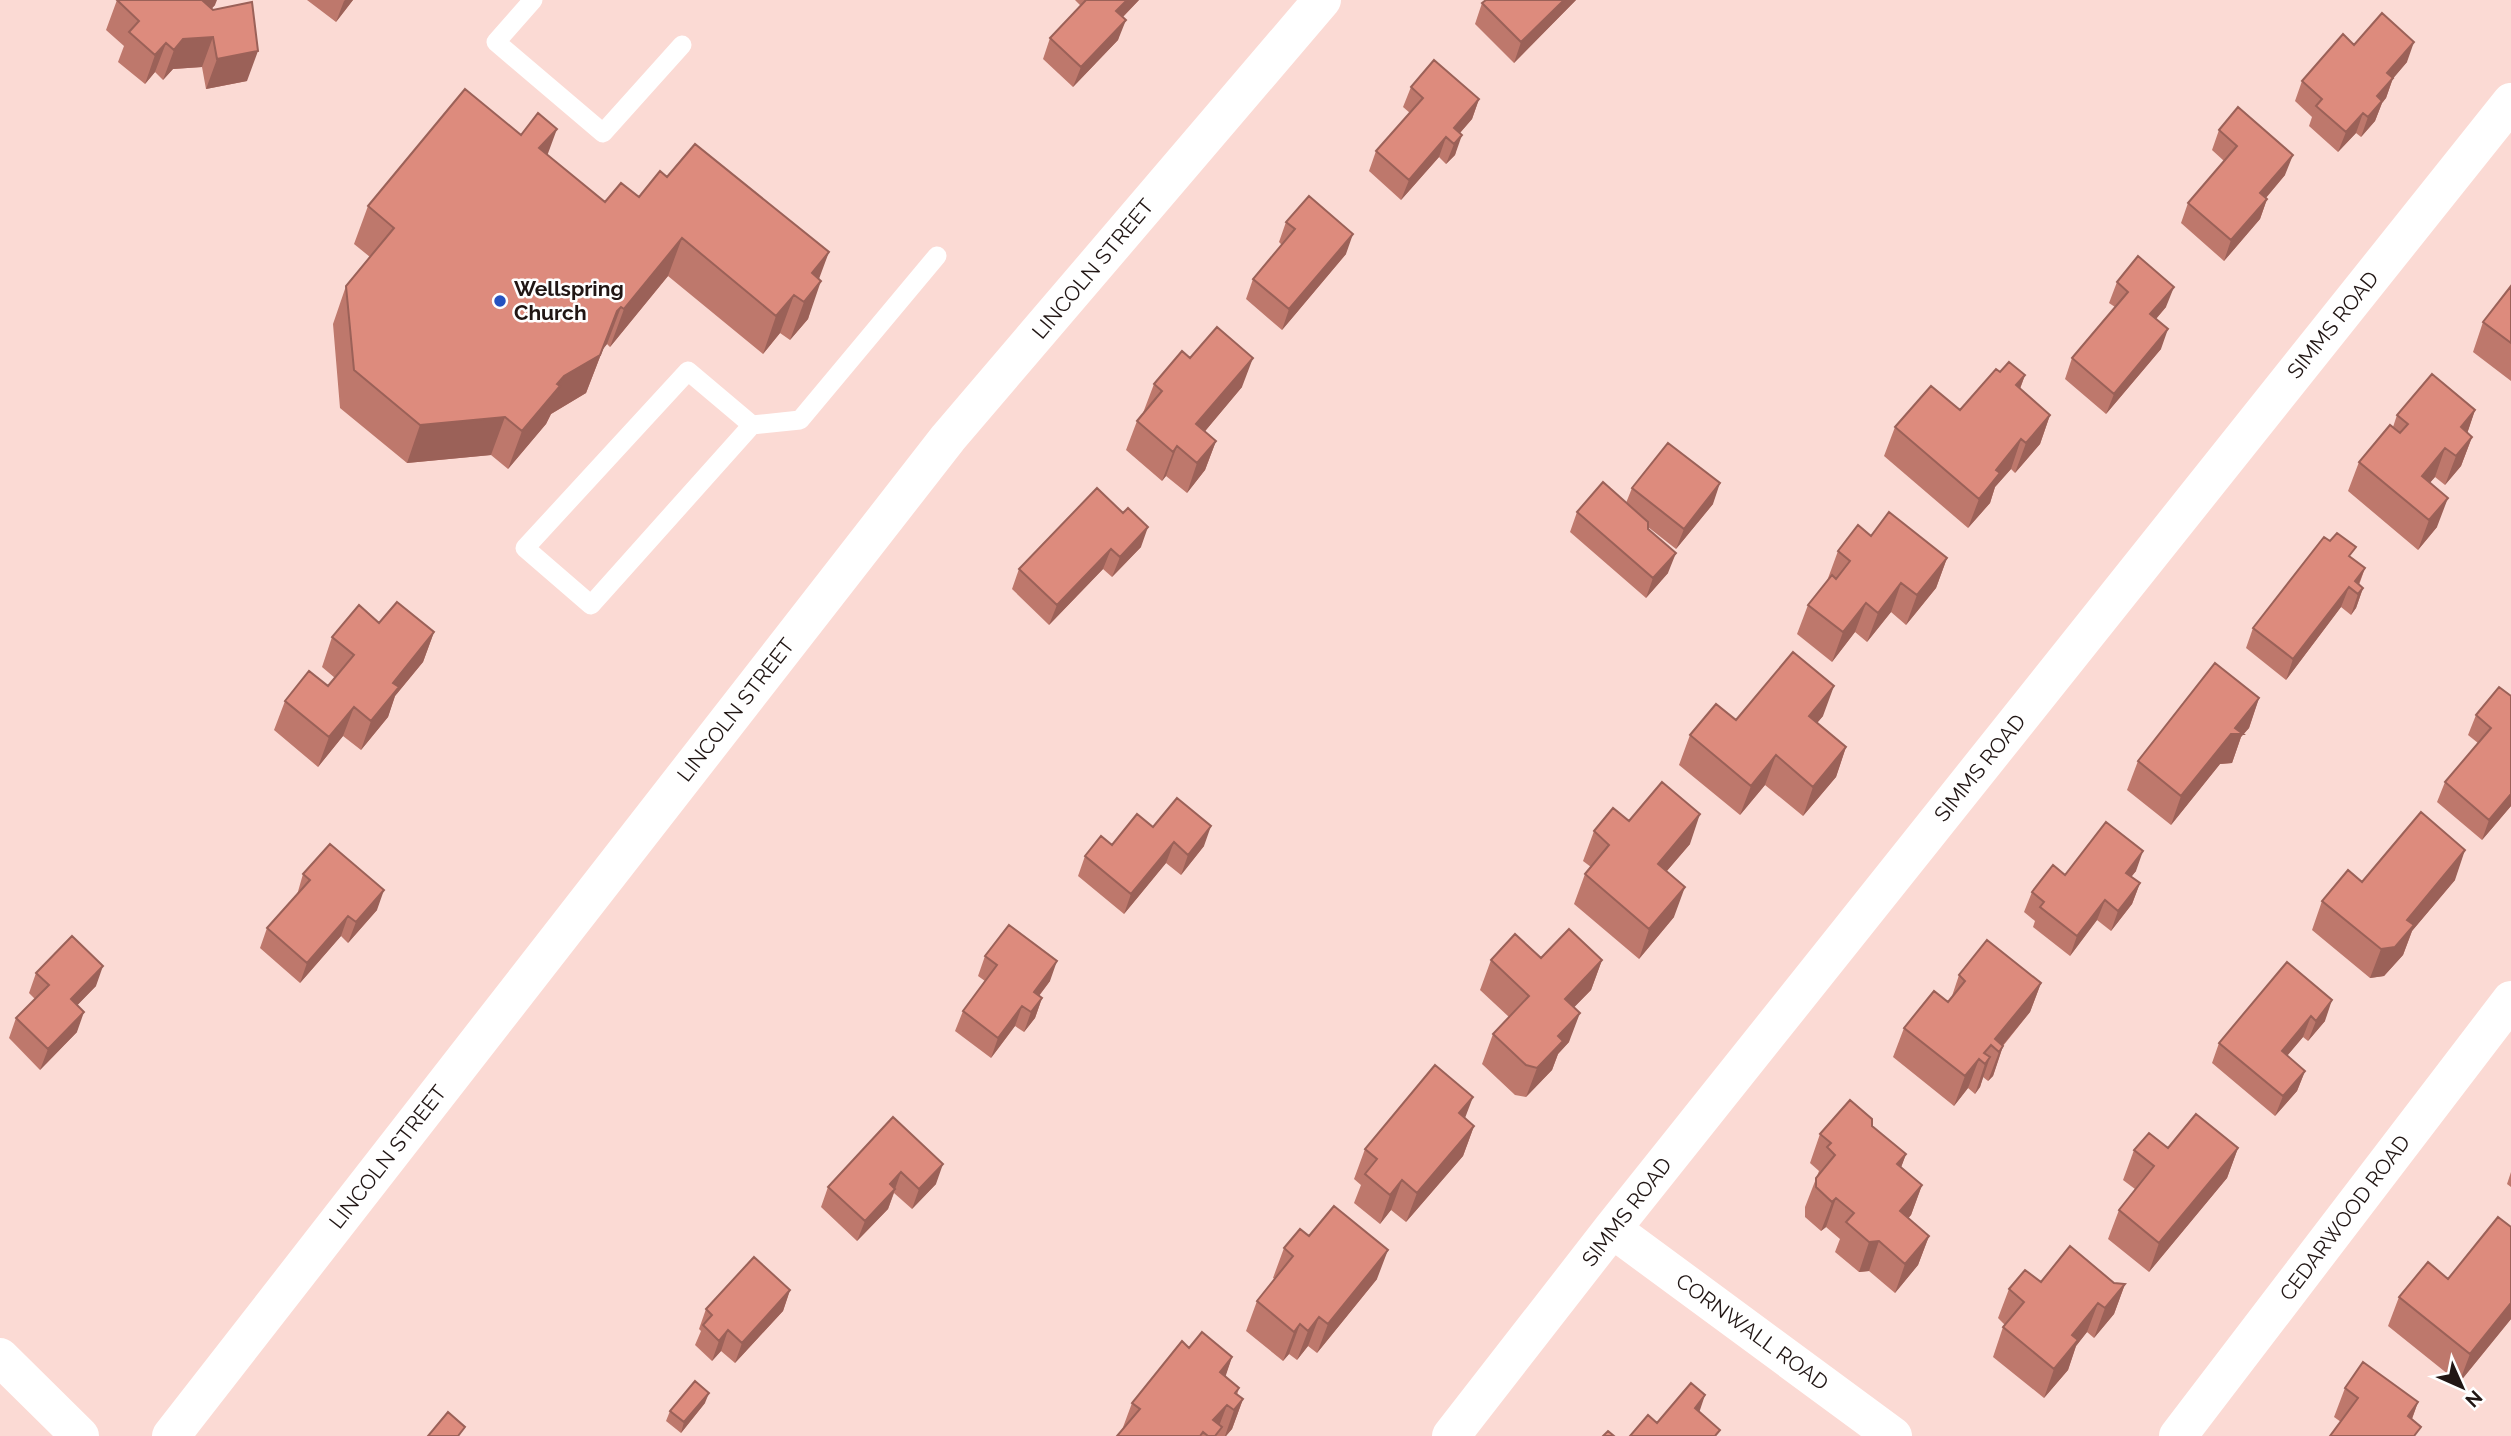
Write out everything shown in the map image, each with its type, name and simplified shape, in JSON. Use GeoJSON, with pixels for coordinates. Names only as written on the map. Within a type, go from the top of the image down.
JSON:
{"type":"FeatureCollection","features":[{"type":"Feature","properties":{"kind":"street","name":"LINCOLN STREET"},"geometry":{"type":"LineString","coordinates":[[171,1436],[948,438],[1322,0]]}},
{"type":"Feature","properties":{"kind":"street","name":"SIMMS ROAD"},"geometry":{"type":"LineString","coordinates":[[1451,1436],[1612,1229],[2511,102]]}},
{"type":"Feature","properties":{"kind":"street","name":"CEDARWOOD ROAD"},"geometry":{"type":"LineString","coordinates":[[2178,1436],[2511,1000]]}},
{"type":"Feature","properties":{"kind":"street","name":"CORNWALL ROAD"},"geometry":{"type":"LineString","coordinates":[[1612,1229],[1893,1436]]}},
{"type":"Feature","properties":{"kind":"street"},"geometry":{"type":"LineString","coordinates":[[0,1357],[80,1436]]}},
{"type":"Feature","properties":{"kind":"lane"},"geometry":{"type":"LineString","coordinates":[[533,0],[496,43],[603,133],[682,45]]}},
{"type":"Feature","properties":{"kind":"lane"},"geometry":{"type":"LineString","coordinates":[[752,425],[688,371],[525,548],[591,605],[752,425],[800,421],[937,256]]}},
{"type":"Feature","properties":{"kind":"building"},"geometry":{"type":"Polygon","coordinates":[[[117,0],[204,0],[213,10],[252,2],[258,51],[217,59],[213,37],[183,39],[174,50],[166,43],[155,55],[129,32],[139,21],[117,0]]]}},
{"type":"Feature","properties":{"kind":"building"},"geometry":{"type":"Polygon","coordinates":[[[1086,0],[1127,0],[1116,11],[1126,20],[1081,67],[1050,38],[1086,0]]]}},
{"type":"Feature","properties":{"kind":"building"},"geometry":{"type":"Polygon","coordinates":[[[1486,0],[1564,0],[1521,42],[1482,3],[1486,0]]]}},
{"type":"Feature","properties":{"kind":"building"},"geometry":{"type":"Polygon","coordinates":[[[2382,13],[2414,42],[2387,73],[2393,78],[2377,96],[2382,101],[2368,117],[2363,113],[2346,132],[2316,106],[2322,99],[2302,81],[2343,34],[2354,45],[2382,13]]]}},
{"type":"Feature","properties":{"kind":"building"},"geometry":{"type":"Polygon","coordinates":[[[1434,60],[1479,99],[1454,128],[1462,135],[1454,144],[1446,137],[1409,180],[1376,151],[1423,98],[1411,87],[1434,60]]]}},
{"type":"Feature","properties":{"kind":"building","name":"Wellspring Church"},"geometry":{"type":"Polygon","coordinates":[[[465,89],[521,135],[538,113],[557,129],[539,148],[605,202],[621,183],[639,197],[660,171],[667,177],[695,144],[829,252],[812,273],[821,281],[804,302],[794,295],[776,316],[682,238],[624,309],[621,307],[617,311],[600,355],[564,376],[557,384],[560,386],[522,431],[505,417],[420,425],[354,370],[346,286],[394,228],[368,206],[465,89]]]}},
{"type":"Feature","properties":{"kind":"building"},"geometry":{"type":"Polygon","coordinates":[[[2238,107],[2293,155],[2260,193],[2267,199],[2231,240],[2188,203],[2237,146],[2219,130],[2238,107]]]}},
{"type":"Feature","properties":{"kind":"building"},"geometry":{"type":"Polygon","coordinates":[[[1309,196],[1353,234],[1289,309],[1253,279],[1295,229],[1286,222],[1309,196]]]}},
{"type":"Feature","properties":{"kind":"building"},"geometry":{"type":"Polygon","coordinates":[[[2138,256],[2174,287],[2150,314],[2168,329],[2114,394],[2072,358],[2128,292],[2117,282],[2138,256]]]}},
{"type":"Feature","properties":{"kind":"building"},"geometry":{"type":"Polygon","coordinates":[[[2511,286],[2511,343],[2483,322],[2511,286]]]}},
{"type":"Feature","properties":{"kind":"building"},"geometry":{"type":"Polygon","coordinates":[[[1217,327],[1253,358],[1196,424],[1216,441],[1197,463],[1177,446],[1173,452],[1137,421],[1162,391],[1154,384],[1182,351],[1190,358],[1217,327]]]}},
{"type":"Feature","properties":{"kind":"building"},"geometry":{"type":"Polygon","coordinates":[[[2009,362],[2025,375],[2016,385],[2050,415],[2026,443],[2021,439],[1996,470],[2000,473],[1979,499],[1895,427],[1931,386],[1960,410],[1996,369],[2000,372],[2009,362]]]}},
{"type":"Feature","properties":{"kind":"building"},"geometry":{"type":"Polygon","coordinates":[[[2432,374],[2475,410],[2461,427],[2472,437],[2456,456],[2445,448],[2422,476],[2448,498],[2429,520],[2359,462],[2390,425],[2400,433],[2408,424],[2397,415],[2432,374]]]}},
{"type":"Feature","properties":{"kind":"building"},"geometry":{"type":"Polygon","coordinates":[[[1668,443],[1720,483],[1684,529],[1632,488],[1668,443]]]}},
{"type":"Feature","properties":{"kind":"building"},"geometry":{"type":"Polygon","coordinates":[[[1603,482],[1648,522],[1648,529],[1676,553],[1653,578],[1577,512],[1603,482]]]}},
{"type":"Feature","properties":{"kind":"building"},"geometry":{"type":"Polygon","coordinates":[[[1097,488],[1123,513],[1128,508],[1148,527],[1120,557],[1111,549],[1057,605],[1019,569],[1097,488]]]}},
{"type":"Feature","properties":{"kind":"building"},"geometry":{"type":"Polygon","coordinates":[[[1889,512],[1947,558],[1917,595],[1901,583],[1878,613],[1866,603],[1843,632],[1808,605],[1832,575],[1836,579],[1850,561],[1838,551],[1858,525],[1871,536],[1889,512]]]}},
{"type":"Feature","properties":{"kind":"building"},"geometry":{"type":"Polygon","coordinates":[[[2337,533],[2356,547],[2349,556],[2365,568],[2355,581],[2363,588],[2358,594],[2349,587],[2293,659],[2253,628],[2324,537],[2330,541],[2337,533]]]}},
{"type":"Feature","properties":{"kind":"building"},"geometry":{"type":"Polygon","coordinates":[[[397,602],[434,632],[393,683],[399,687],[371,721],[354,707],[329,737],[285,701],[309,671],[328,686],[354,655],[332,637],[359,605],[379,623],[397,602]]]}},
{"type":"Feature","properties":{"kind":"building"},"geometry":{"type":"Polygon","coordinates":[[[1793,652],[1834,686],[1809,716],[1846,747],[1813,787],[1776,755],[1751,786],[1690,735],[1716,704],[1736,720],[1793,652]]]}},
{"type":"Feature","properties":{"kind":"building"},"geometry":{"type":"Polygon","coordinates":[[[2215,663],[2259,698],[2235,728],[2243,734],[2231,734],[2181,796],[2138,761],[2215,663]]]}},
{"type":"Feature","properties":{"kind":"building"},"geometry":{"type":"Polygon","coordinates":[[[2499,687],[2511,696],[2511,794],[2489,820],[2445,782],[2491,728],[2476,715],[2499,687]]]}},
{"type":"Feature","properties":{"kind":"building"},"geometry":{"type":"Polygon","coordinates":[[[1662,782],[1700,814],[1658,864],[1685,887],[1649,929],[1585,874],[1609,845],[1594,831],[1613,808],[1629,821],[1662,782]]]}},
{"type":"Feature","properties":{"kind":"building"},"geometry":{"type":"Polygon","coordinates":[[[1177,798],[1211,826],[1188,855],[1174,842],[1131,894],[1085,856],[1101,836],[1112,845],[1137,814],[1153,827],[1177,798]]]}},
{"type":"Feature","properties":{"kind":"building"},"geometry":{"type":"Polygon","coordinates":[[[2421,812],[2465,850],[2407,920],[2414,925],[2395,947],[2381,949],[2322,901],[2348,870],[2362,882],[2421,812]]]}},
{"type":"Feature","properties":{"kind":"building"},"geometry":{"type":"Polygon","coordinates":[[[2106,822],[2143,851],[2126,873],[2140,883],[2118,911],[2105,900],[2077,936],[2040,907],[2044,902],[2032,892],[2053,865],[2065,875],[2106,822]]]}},
{"type":"Feature","properties":{"kind":"building"},"geometry":{"type":"Polygon","coordinates":[[[330,844],[384,890],[356,922],[348,916],[307,963],[267,928],[310,880],[303,874],[330,844]]]}},
{"type":"Feature","properties":{"kind":"building"},"geometry":{"type":"Polygon","coordinates":[[[1009,925],[1057,961],[1034,992],[1042,998],[1031,1012],[1022,1006],[998,1038],[963,1011],[997,965],[985,956],[1009,925]]]}},
{"type":"Feature","properties":{"kind":"building"},"geometry":{"type":"Polygon","coordinates":[[[1569,929],[1602,960],[1565,999],[1580,1013],[1558,1036],[1563,1041],[1537,1068],[1526,1065],[1493,1034],[1529,996],[1491,960],[1515,934],[1541,958],[1569,929]]]}},
{"type":"Feature","properties":{"kind":"building"},"geometry":{"type":"Polygon","coordinates":[[[72,936],[103,966],[71,999],[84,1012],[48,1049],[16,1018],[49,985],[36,973],[72,936]]]}},
{"type":"Feature","properties":{"kind":"building"},"geometry":{"type":"Polygon","coordinates":[[[1987,940],[2041,983],[1995,1039],[2003,1046],[1999,1052],[1991,1045],[1984,1053],[1990,1057],[1985,1064],[1979,1059],[1965,1076],[1904,1028],[1934,991],[1948,1002],[1965,981],[1959,975],[1987,940]]]}},
{"type":"Feature","properties":{"kind":"building"},"geometry":{"type":"Polygon","coordinates":[[[2287,962],[2332,1000],[2316,1021],[2311,1016],[2282,1051],[2305,1071],[2283,1096],[2219,1043],[2287,962]]]}},
{"type":"Feature","properties":{"kind":"building"},"geometry":{"type":"Polygon","coordinates":[[[1435,1065],[1473,1097],[1459,1113],[1474,1126],[1417,1193],[1402,1180],[1390,1195],[1365,1174],[1377,1159],[1365,1149],[1435,1065]]]}},
{"type":"Feature","properties":{"kind":"building"},"geometry":{"type":"Polygon","coordinates":[[[1850,1100],[1872,1119],[1872,1126],[1906,1154],[1897,1164],[1922,1185],[1900,1211],[1929,1236],[1905,1264],[1879,1241],[1869,1242],[1846,1222],[1854,1213],[1836,1198],[1832,1202],[1816,1187],[1816,1178],[1835,1155],[1827,1147],[1831,1143],[1820,1134],[1850,1100]]]}},
{"type":"Feature","properties":{"kind":"building"},"geometry":{"type":"Polygon","coordinates":[[[2196,1114],[2238,1148],[2159,1243],[2119,1210],[2154,1166],[2134,1150],[2149,1133],[2168,1148],[2196,1114]]]}},
{"type":"Feature","properties":{"kind":"building"},"geometry":{"type":"Polygon","coordinates":[[[893,1117],[943,1164],[919,1189],[901,1172],[890,1184],[895,1189],[865,1221],[828,1187],[893,1117]]]}},
{"type":"Feature","properties":{"kind":"building"},"geometry":{"type":"Polygon","coordinates":[[[1334,1206],[1388,1250],[1328,1324],[1319,1317],[1308,1331],[1300,1324],[1294,1332],[1257,1301],[1293,1256],[1284,1248],[1300,1229],[1309,1236],[1334,1206]]]}},
{"type":"Feature","properties":{"kind":"building"},"geometry":{"type":"Polygon","coordinates":[[[2498,1217],[2511,1227],[2511,1303],[2470,1354],[2399,1297],[2428,1262],[2448,1279],[2498,1217]]]}},
{"type":"Feature","properties":{"kind":"building"},"geometry":{"type":"Polygon","coordinates":[[[2070,1246],[2114,1283],[2125,1284],[2105,1308],[2098,1303],[2072,1335],[2078,1340],[2054,1369],[2003,1327],[2024,1302],[2009,1289],[2025,1270],[2041,1282],[2070,1246]]]}},
{"type":"Feature","properties":{"kind":"building"},"geometry":{"type":"Polygon","coordinates":[[[754,1257],[790,1290],[742,1343],[728,1330],[719,1341],[703,1325],[712,1315],[706,1309],[754,1257]]]}},
{"type":"Feature","properties":{"kind":"building"},"geometry":{"type":"Polygon","coordinates":[[[1202,1332],[1232,1357],[1220,1372],[1239,1388],[1235,1393],[1243,1399],[1234,1410],[1227,1405],[1213,1420],[1222,1427],[1215,1436],[1208,1436],[1203,1432],[1200,1436],[1117,1436],[1140,1409],[1132,1403],[1182,1341],[1189,1348],[1202,1332]]]}},
{"type":"Feature","properties":{"kind":"building"},"geometry":{"type":"Polygon","coordinates":[[[2363,1362],[2418,1402],[2408,1416],[2421,1427],[2414,1436],[2330,1436],[2358,1398],[2345,1388],[2363,1362]]]}},
{"type":"Feature","properties":{"kind":"building"},"geometry":{"type":"Polygon","coordinates":[[[695,1381],[709,1393],[684,1422],[670,1411],[695,1381]]]}},
{"type":"Feature","properties":{"kind":"building"},"geometry":{"type":"Polygon","coordinates":[[[1691,1383],[1705,1395],[1695,1408],[1720,1430],[1715,1436],[1630,1436],[1648,1415],[1657,1423],[1691,1383]]]}},
{"type":"Feature","properties":{"kind":"building"},"geometry":{"type":"Polygon","coordinates":[[[448,1412],[465,1427],[458,1436],[428,1436],[448,1412]]]}},
{"type":"Feature","properties":{"kind":"place","name":"Wellspring Church"},"geometry":{"type":"Point","coordinates":[500,301]}}]}
